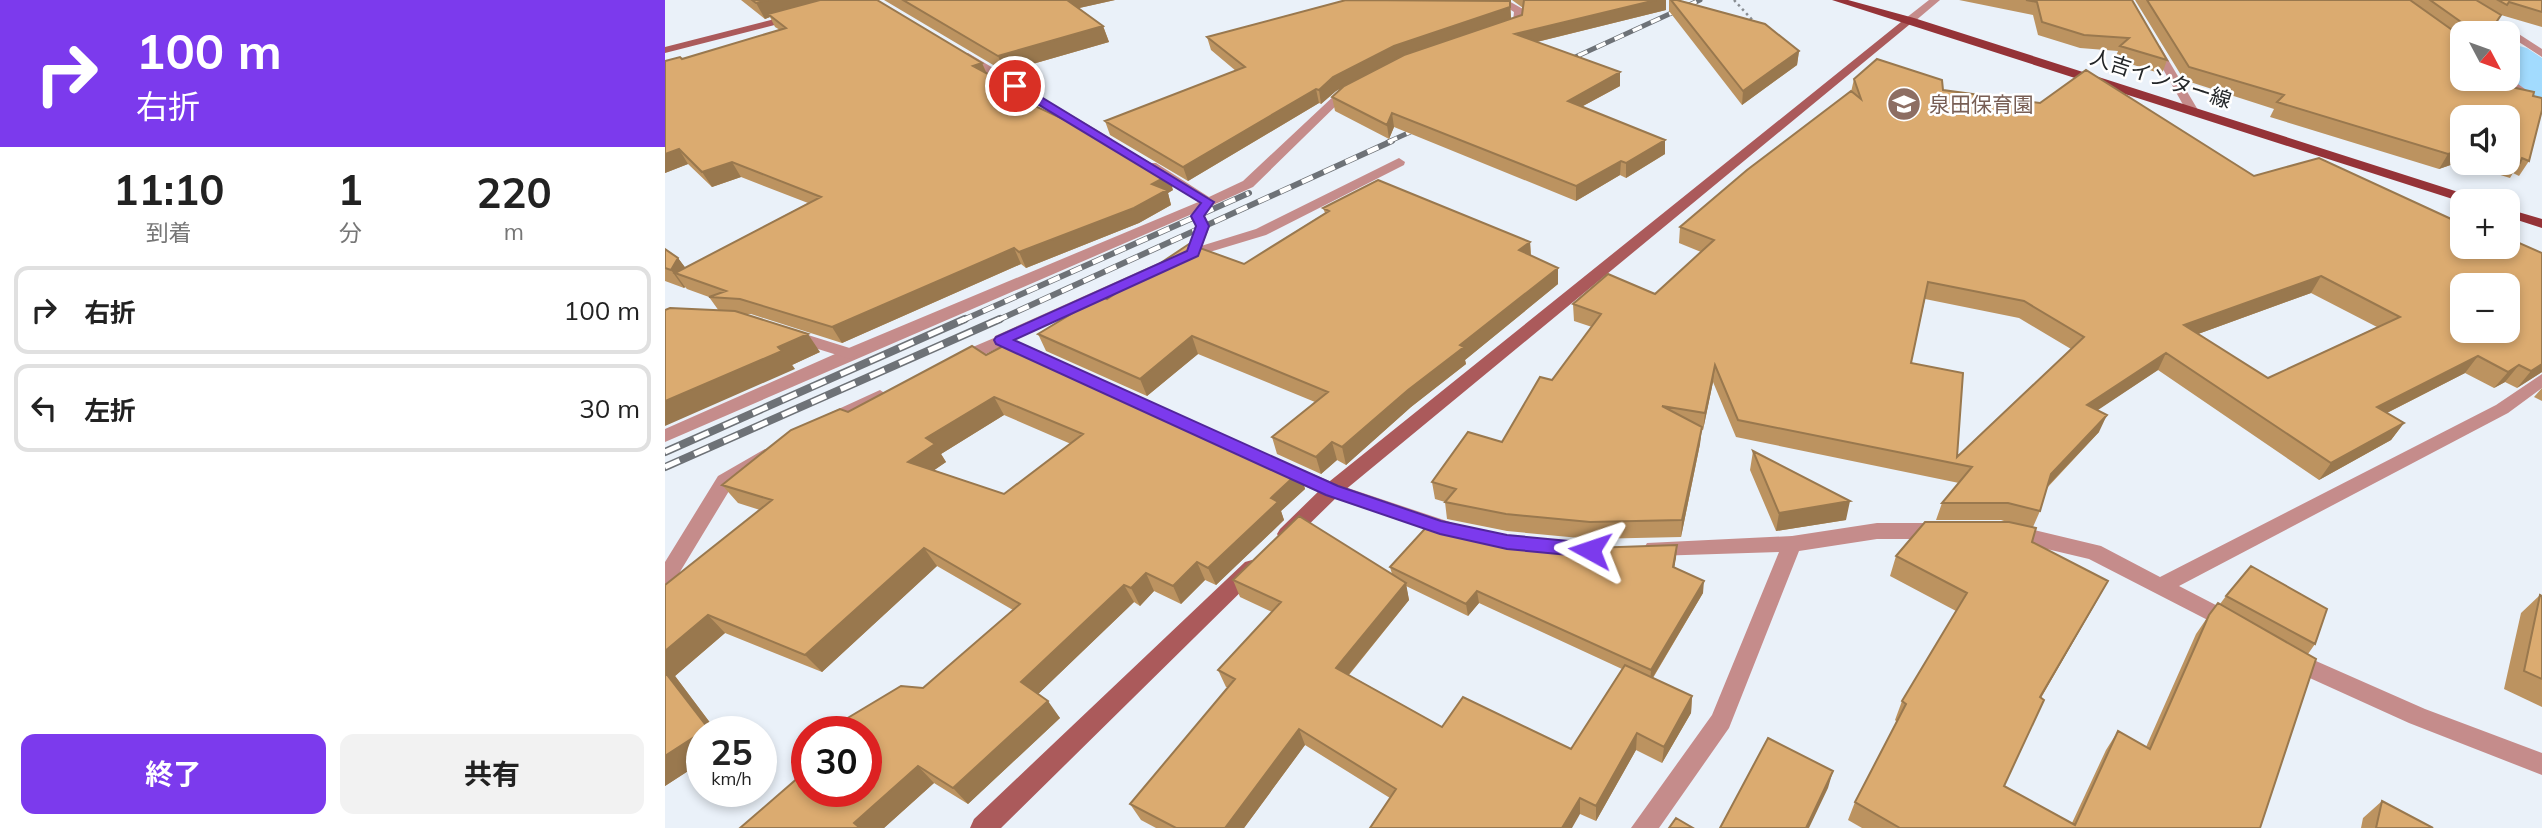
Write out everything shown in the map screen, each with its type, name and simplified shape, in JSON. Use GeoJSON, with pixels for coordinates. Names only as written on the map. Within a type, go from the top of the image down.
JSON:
{"type":"FeatureCollection","features":[{"type":"Feature","properties":{"kind":"main road","name":"人吉インター線"},"geometry":{"type":"LineString","coordinates":[[1836,0],[1910,20],[2450,194]]}},
{"type":"Feature","properties":{"kind":"main road"},"geometry":{"type":"LineString","coordinates":[[2520,217],[2542,225]]}},
{"type":"Feature","properties":{"kind":"street"},"geometry":{"type":"LineString","coordinates":[[1492,32],[1518,23],[1519,11],[1500,0]]}},
{"type":"Feature","properties":{"kind":"street"},"geometry":{"type":"LineString","coordinates":[[983,828],[1332,491],[1935,0]]}},
{"type":"Feature","properties":{"kind":"street"},"geometry":{"type":"LineString","coordinates":[[2459,0],[2542,54]]}},
{"type":"Feature","properties":{"kind":"street"},"geometry":{"type":"LineString","coordinates":[[665,50],[808,13]]}},
{"type":"Feature","properties":{"kind":"street"},"geometry":{"type":"LineString","coordinates":[[2147,33],[2192,110]]}},
{"type":"Feature","properties":{"kind":"street"},"geometry":{"type":"LineString","coordinates":[[955,50],[1117,146]]}},
{"type":"Feature","properties":{"kind":"street"},"geometry":{"type":"LineString","coordinates":[[665,436],[1248,184],[1341,94],[1365,82]]}},
{"type":"Feature","properties":{"kind":"street"},"geometry":{"type":"LineString","coordinates":[[2520,90],[2542,106]]}},
{"type":"Feature","properties":{"kind":"street"},"geometry":{"type":"LineString","coordinates":[[1140,160],[1208,202]]}},
{"type":"Feature","properties":{"kind":"street"},"geometry":{"type":"LineString","coordinates":[[941,368],[1193,253],[1261,232],[1399,162]]}},
{"type":"Feature","properties":{"kind":"street"},"geometry":{"type":"LineString","coordinates":[[1193,253],[1203,226],[1198,216],[1208,202]]}},
{"type":"Feature","properties":{"kind":"street"},"geometry":{"type":"LineString","coordinates":[[775,330],[850,354]]}},
{"type":"Feature","properties":{"kind":"street"},"geometry":{"type":"LineString","coordinates":[[1001,340],[1052,363]]}},
{"type":"Feature","properties":{"kind":"street"},"geometry":{"type":"LineString","coordinates":[[2159,587],[2502,409],[2542,380]]}},
{"type":"Feature","properties":{"kind":"street"},"geometry":{"type":"LineString","coordinates":[[1090,381],[1230,444]]}},
{"type":"Feature","properties":{"kind":"street"},"geometry":{"type":"LineString","coordinates":[[810,431],[893,390]]}},
{"type":"Feature","properties":{"kind":"street"},"geometry":{"type":"LineString","coordinates":[[665,579],[725,481],[776,449]]}},
{"type":"Feature","properties":{"kind":"street"},"geometry":{"type":"LineString","coordinates":[[1268,462],[1332,491],[1440,527],[1467,533]]}},
{"type":"Feature","properties":{"kind":"street"},"geometry":{"type":"LineString","coordinates":[[1629,549],[1792,544],[1877,531],[1960,531]]}},
{"type":"Feature","properties":{"kind":"street"},"geometry":{"type":"LineString","coordinates":[[1988,531],[2001,531],[2094,552],[2251,635]]}},
{"type":"Feature","properties":{"kind":"street"},"geometry":{"type":"LineString","coordinates":[[1644,828],[1721,721],[1792,544]]}},
{"type":"Feature","properties":{"kind":"street"},"geometry":{"type":"LineString","coordinates":[[2274,648],[2307,668],[2417,716],[2542,764]]}},
{"type":"Feature","properties":{"kind":"path"},"geometry":{"type":"LineString","coordinates":[[1734,0],[1760,27]]}},
{"type":"Feature","properties":{"kind":"building"},"geometry":{"type":"Polygon","coordinates":[[[820,0],[877,0],[982,63],[973,66],[999,80],[988,84],[1084,129],[1088,127],[1169,175],[1152,184],[1167,190],[1134,208],[1019,252],[1014,248],[832,327],[740,299],[709,297],[726,291],[675,273],[821,197],[732,162],[702,172],[679,149],[665,154],[665,61],[680,57],[682,59],[786,28],[768,14],[820,0]]]}},
{"type":"Feature","properties":{"kind":"building"},"geometry":{"type":"Polygon","coordinates":[[[903,0],[1067,0],[1103,26],[998,56],[903,0]]]}},
{"type":"Feature","properties":{"kind":"building"},"geometry":{"type":"Polygon","coordinates":[[[1346,0],[1510,1],[1510,7],[1394,46],[1333,77],[1319,90],[1316,89],[1183,167],[1105,121],[1245,67],[1207,37],[1346,0]]]}},
{"type":"Feature","properties":{"kind":"building"},"geometry":{"type":"Polygon","coordinates":[[[1524,0],[1656,0],[1515,34],[1620,72],[1568,101],[1665,140],[1626,163],[1621,161],[1576,186],[1392,113],[1387,125],[1332,97],[1344,86],[1404,55],[1522,15],[1524,0]]]}},
{"type":"Feature","properties":{"kind":"building"},"geometry":{"type":"Polygon","coordinates":[[[1671,0],[1765,24],[1799,51],[1743,91],[1671,0]]]}},
{"type":"Feature","properties":{"kind":"building"},"geometry":{"type":"Polygon","coordinates":[[[2026,0],[2132,0],[2167,60],[2120,46],[2129,38],[2084,35],[2042,22],[2037,2],[2026,0]]]}},
{"type":"Feature","properties":{"kind":"building"},"geometry":{"type":"Polygon","coordinates":[[[2147,0],[2410,0],[2450,28],[2450,91],[2520,89],[2534,92],[2533,96],[2542,98],[2542,110],[2529,161],[2522,158],[2520,163],[2520,105],[2450,105],[2448,154],[2277,102],[2284,95],[2189,67],[2147,0]]]}},
{"type":"Feature","properties":{"kind":"building"},"geometry":{"type":"Polygon","coordinates":[[[2430,0],[2476,0],[2501,15],[2497,21],[2460,21],[2430,0]]]}},
{"type":"Feature","properties":{"kind":"building"},"geometry":{"type":"Polygon","coordinates":[[[2498,0],[2542,0],[2542,12],[2509,2],[2507,5],[2498,0]]]}},
{"type":"Feature","properties":{"kind":"building"},"geometry":{"type":"Polygon","coordinates":[[[1877,59],[1942,80],[1943,90],[2040,103],[2086,70],[2254,176],[2319,158],[2450,218],[2450,259],[2520,259],[2520,243],[2542,253],[2542,364],[2531,371],[2519,365],[2508,372],[2478,356],[2377,407],[2404,423],[2331,463],[2166,353],[2087,405],[2107,415],[2051,474],[2040,511],[2008,503],[1942,503],[1972,467],[1738,420],[1715,365],[1705,413],[1662,406],[1702,427],[1682,520],[1590,522],[1506,514],[1445,502],[1456,489],[1432,482],[1468,432],[1502,442],[1540,377],[1552,380],[1601,314],[1573,304],[1608,274],[1655,294],[1714,240],[1680,227],[1747,170],[1851,91],[1861,99],[1854,79],[1877,59]],[[2321,276],[2184,325],[2268,378],[2400,317],[2321,276]],[[1928,282],[1911,363],[1963,373],[1957,457],[2084,337],[2024,301],[1928,282]]]}},
{"type":"Feature","properties":{"kind":"building"},"geometry":{"type":"Polygon","coordinates":[[[1378,180],[1530,242],[1519,250],[1558,268],[1460,345],[1464,347],[1408,390],[1342,447],[1332,442],[1316,457],[1272,437],[1328,392],[1192,336],[1140,379],[1038,334],[1101,296],[1107,299],[1189,244],[1244,264],[1329,211],[1323,208],[1378,180]]]}},
{"type":"Feature","properties":{"kind":"building"},"geometry":{"type":"Polygon","coordinates":[[[665,249],[678,258],[671,270],[665,268],[665,249]]]}},
{"type":"Feature","properties":{"kind":"building"},"geometry":{"type":"Polygon","coordinates":[[[665,310],[735,311],[808,334],[778,347],[782,351],[665,401],[665,310]]]}},
{"type":"Feature","properties":{"kind":"building"},"geometry":{"type":"Polygon","coordinates":[[[1007,344],[1012,348],[1019,344],[1123,391],[1117,396],[1300,471],[1271,498],[1278,502],[1208,568],[1197,562],[1173,586],[1146,573],[1131,588],[1124,585],[1021,682],[1048,701],[953,788],[918,766],[882,798],[882,716],[851,716],[901,686],[923,688],[1020,604],[924,548],[805,655],[708,615],[665,651],[665,585],[772,500],[722,485],[791,430],[840,409],[848,412],[972,346],[986,355],[1007,344]],[[994,397],[926,438],[935,444],[908,462],[1004,494],[1083,434],[994,397]]]}},
{"type":"Feature","properties":{"kind":"building"},"geometry":{"type":"Polygon","coordinates":[[[1753,451],[1850,501],[1779,513],[1753,451]]]}},
{"type":"Feature","properties":{"kind":"building"},"geometry":{"type":"Polygon","coordinates":[[[1299,516],[1406,583],[1336,668],[1442,727],[1463,697],[1571,749],[1625,665],[1692,696],[1664,747],[1637,733],[1596,806],[1580,798],[1562,828],[1370,828],[1396,789],[1299,729],[1225,828],[1176,828],[1130,804],[1235,679],[1218,670],[1281,602],[1233,580],[1299,516]]]}},
{"type":"Feature","properties":{"kind":"building"},"geometry":{"type":"Polygon","coordinates":[[[1431,522],[1505,540],[1590,548],[1677,545],[1673,567],[1704,581],[1651,670],[1477,591],[1466,604],[1390,567],[1431,522]]]}},
{"type":"Feature","properties":{"kind":"building"},"geometry":{"type":"Polygon","coordinates":[[[1925,522],[2009,522],[2036,528],[2032,542],[2108,581],[2040,697],[2044,700],[2004,786],[2075,825],[2118,731],[2150,749],[2209,615],[2218,603],[2316,659],[2260,828],[1900,828],[1855,802],[1906,704],[1902,701],[1967,593],[1896,556],[1925,522]]]}},
{"type":"Feature","properties":{"kind":"building"},"geometry":{"type":"Polygon","coordinates":[[[2251,566],[2327,609],[2315,644],[2226,596],[2251,566]]]}},
{"type":"Feature","properties":{"kind":"building"},"geometry":{"type":"Polygon","coordinates":[[[2540,595],[2542,596],[2542,679],[2524,671],[2540,595]]]}},
{"type":"Feature","properties":{"kind":"building"},"geometry":{"type":"Polygon","coordinates":[[[665,672],[699,716],[686,716],[686,742],[665,756],[665,672]]]}},
{"type":"Feature","properties":{"kind":"building"},"geometry":{"type":"Polygon","coordinates":[[[1768,738],[1833,771],[1806,828],[1720,828],[1768,738]]]}},
{"type":"Feature","properties":{"kind":"building"},"geometry":{"type":"Polygon","coordinates":[[[791,784],[791,807],[872,807],[854,823],[860,828],[740,828],[764,807],[777,807],[777,796],[791,784]]]}},
{"type":"Feature","properties":{"kind":"building"},"geometry":{"type":"Polygon","coordinates":[[[2382,801],[2433,828],[2376,828],[2382,801]]]}},
{"type":"Feature","properties":{"kind":"building"},"geometry":{"type":"Polygon","coordinates":[[[1676,818],[1693,828],[1669,828],[1676,818]]]}},
{"type":"Feature","properties":{"kind":"waterway"},"geometry":{"type":"LineString","coordinates":[[2520,68],[2542,84]]}},
{"type":"Feature","properties":{"kind":"railway"},"geometry":{"type":"LineString","coordinates":[[1560,64],[1700,0]]}},
{"type":"Feature","properties":{"kind":"railway"},"geometry":{"type":"LineString","coordinates":[[1388,142],[1426,125]]}},
{"type":"Feature","properties":{"kind":"railway"},"geometry":{"type":"LineString","coordinates":[[996,321],[1392,141]]}},
{"type":"Feature","properties":{"kind":"railway"},"geometry":{"type":"LineString","coordinates":[[961,321],[1249,193]]}},
{"type":"Feature","properties":{"kind":"railway"},"geometry":{"type":"LineString","coordinates":[[665,452],[965,319]]}},
{"type":"Feature","properties":{"kind":"railway"},"geometry":{"type":"LineString","coordinates":[[665,467],[1000,319]]}},
{"type":"Feature","properties":{"kind":"place","name":"泉田保育園"},"geometry":{"type":"Point","coordinates":[1904,104]}},
{"type":"Feature","properties":{"kind":"route"},"geometry":{"type":"LineString","coordinates":[[1015,86],[1208,202],[1198,216],[1203,226],[1193,253],[1001,340],[1332,491],[1440,527],[1507,542],[1590,550]]}}]}
